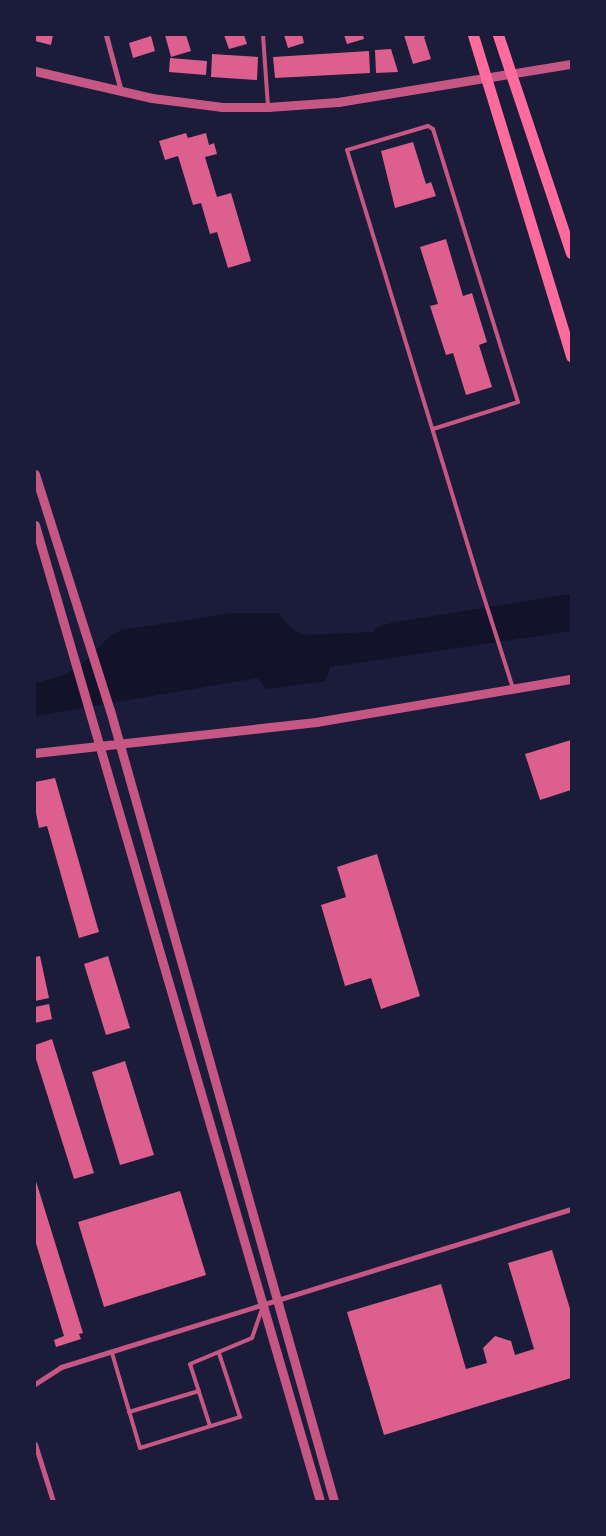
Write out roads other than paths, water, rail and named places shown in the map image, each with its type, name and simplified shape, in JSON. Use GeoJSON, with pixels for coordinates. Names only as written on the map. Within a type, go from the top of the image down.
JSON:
{"type":"FeatureCollection","features":[{"type":"Feature","properties":{"kind":"main road"},"geometry":{"type":"LineString","coordinates":[[473,35],[571,356]]}},
{"type":"Feature","properties":{"kind":"main road"},"geometry":{"type":"LineString","coordinates":[[498,35],[571,253]]}},
{"type":"Feature","properties":{"kind":"street"},"geometry":{"type":"LineString","coordinates":[[106,35],[121,91]]}},
{"type":"Feature","properties":{"kind":"street"},"geometry":{"type":"LineString","coordinates":[[35,71],[121,91],[222,107],[268,107],[338,102],[571,64]]}},
{"type":"Feature","properties":{"kind":"street"},"geometry":{"type":"LineString","coordinates":[[35,474],[120,744],[334,1501]]}},
{"type":"Feature","properties":{"kind":"street"},"geometry":{"type":"LineString","coordinates":[[35,525],[102,746],[320,1501]]}},
{"type":"Feature","properties":{"kind":"street"},"geometry":{"type":"LineString","coordinates":[[35,754],[316,722],[571,679]]}},
{"type":"Feature","properties":{"kind":"street"},"geometry":{"type":"LineString","coordinates":[[35,1384],[61,1367],[112,1353],[571,1209]]}},
{"type":"Feature","properties":{"kind":"street"},"geometry":{"type":"LineString","coordinates":[[35,1444],[53,1501]]}},
{"type":"Feature","properties":{"kind":"lane"},"geometry":{"type":"LineString","coordinates":[[263,35],[268,107]]}},
{"type":"Feature","properties":{"kind":"lane"},"geometry":{"type":"LineString","coordinates":[[433,429],[518,402],[433,129],[428,126],[347,150],[513,689]]}},
{"type":"Feature","properties":{"kind":"lane"},"geometry":{"type":"LineString","coordinates":[[210,1426],[190,1364],[252,1338],[264,1304]]}},
{"type":"Feature","properties":{"kind":"lane"},"geometry":{"type":"LineString","coordinates":[[112,1353],[140,1448],[240,1417],[219,1353]]}},
{"type":"Feature","properties":{"kind":"lane"},"geometry":{"type":"LineString","coordinates":[[129,1412],[199,1391]]}}]}
